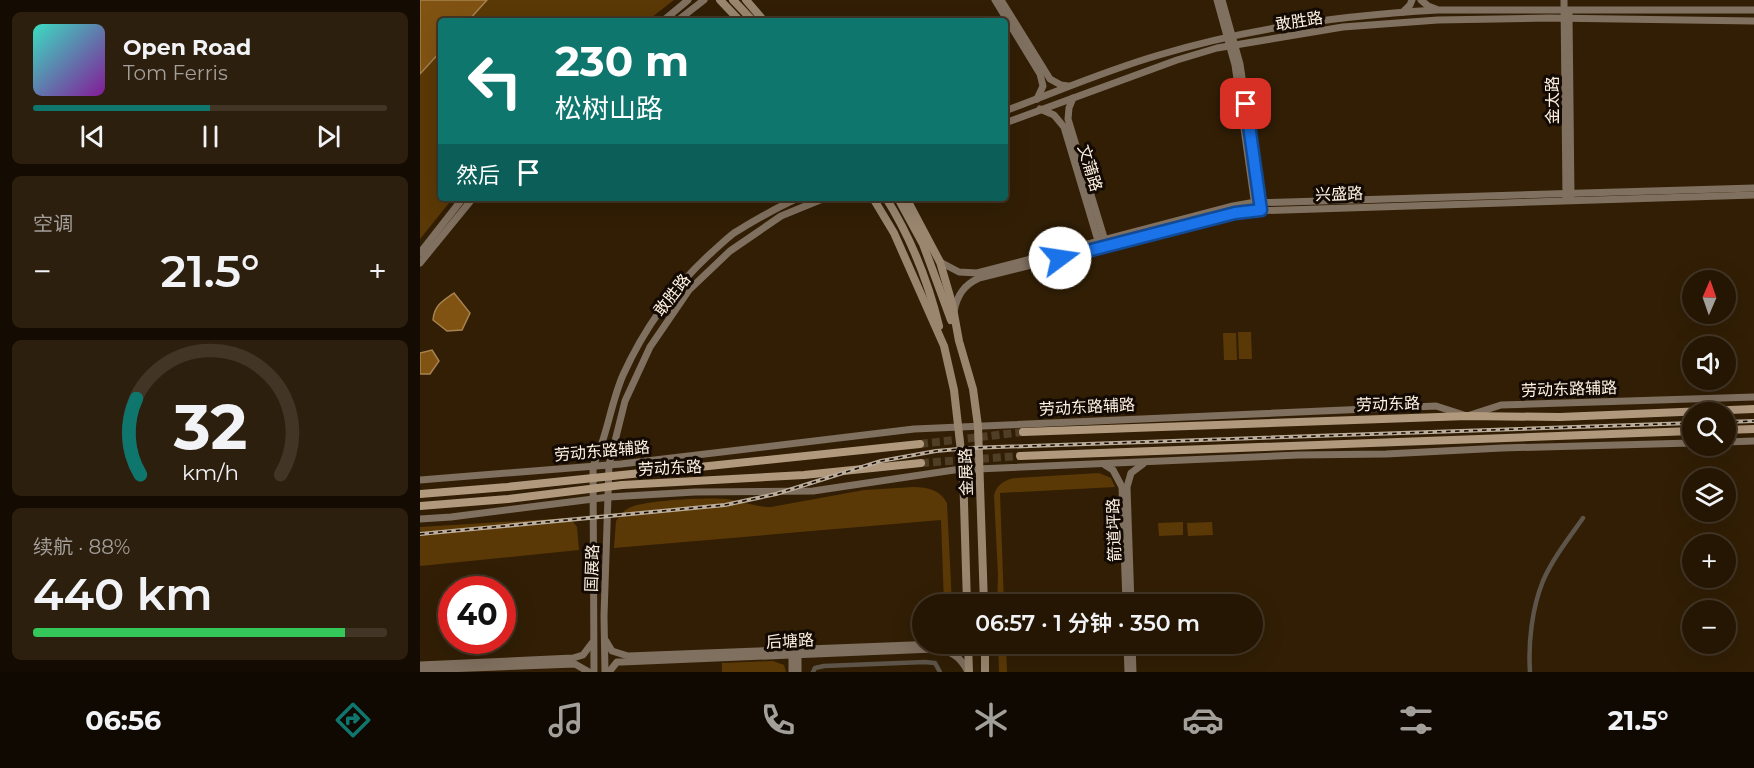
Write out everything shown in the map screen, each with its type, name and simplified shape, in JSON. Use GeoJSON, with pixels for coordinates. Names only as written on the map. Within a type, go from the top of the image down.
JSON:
{"type":"FeatureCollection","features":[{"type":"Feature","properties":{"kind":"highway","name":"劳动东路"},"geometry":{"type":"LineString","coordinates":[[1023,432],[1467,416],[1560,417],[1754,409]]}},
{"type":"Feature","properties":{"kind":"highway"},"geometry":{"type":"LineString","coordinates":[[1736,430],[1754,429]]}},
{"type":"Feature","properties":{"kind":"highway"},"geometry":{"type":"LineString","coordinates":[[1020,456],[1682,431]]}},
{"type":"Feature","properties":{"kind":"highway","name":"劳动东路"},"geometry":{"type":"LineString","coordinates":[[420,494],[920,444]]}},
{"type":"Feature","properties":{"kind":"highway","name":"劳动东路"},"geometry":{"type":"LineString","coordinates":[[420,506],[508,499],[608,487],[804,475],[921,463]]}},
{"type":"Feature","properties":{"kind":"main road"},"geometry":{"type":"LineString","coordinates":[[667,18],[688,0]]}},
{"type":"Feature","properties":{"kind":"main road"},"geometry":{"type":"LineString","coordinates":[[681,18],[704,0]]}},
{"type":"Feature","properties":{"kind":"main road"},"geometry":{"type":"LineString","coordinates":[[718,0],[732,18]]}},
{"type":"Feature","properties":{"kind":"main road"},"geometry":{"type":"LineString","coordinates":[[718,0],[737,18]]}},
{"type":"Feature","properties":{"kind":"main road"},"geometry":{"type":"LineString","coordinates":[[733,0],[750,18]]}},
{"type":"Feature","properties":{"kind":"main road"},"geometry":{"type":"LineString","coordinates":[[746,0],[762,18]]}},
{"type":"Feature","properties":{"kind":"main road"},"geometry":{"type":"LineString","coordinates":[[995,0],[1006,18]]}},
{"type":"Feature","properties":{"kind":"main road"},"geometry":{"type":"LineString","coordinates":[[1002,0],[1050,79],[1070,87]]}},
{"type":"Feature","properties":{"kind":"main road"},"geometry":{"type":"LineString","coordinates":[[1217,0],[1231,37]]}},
{"type":"Feature","properties":{"kind":"main road"},"geometry":{"type":"LineString","coordinates":[[1222,0],[1233,46],[1258,207]]}},
{"type":"Feature","properties":{"kind":"main road"},"geometry":{"type":"LineString","coordinates":[[1403,12],[1412,0]]}},
{"type":"Feature","properties":{"kind":"main road"},"geometry":{"type":"LineString","coordinates":[[1421,0],[1438,10]]}},
{"type":"Feature","properties":{"kind":"main road","name":"金太路"},"geometry":{"type":"LineString","coordinates":[[1566,0],[1569,198]]}},
{"type":"Feature","properties":{"kind":"main road","name":"敢胜路"},"geometry":{"type":"LineString","coordinates":[[1008,110],[1157,55],[1231,37],[1312,23],[1438,10],[1754,10]]}},
{"type":"Feature","properties":{"kind":"main road","name":"敢胜路"},"geometry":{"type":"LineString","coordinates":[[1008,122],[1177,60],[1233,46],[1343,27],[1438,20],[1754,21]]}},
{"type":"Feature","properties":{"kind":"main road"},"geometry":{"type":"LineString","coordinates":[[1008,21],[1040,74],[1043,87],[1037,99]]}},
{"type":"Feature","properties":{"kind":"main road","name":"文蒲路"},"geometry":{"type":"LineString","coordinates":[[1073,98],[1068,119],[1102,244]]}},
{"type":"Feature","properties":{"kind":"main road","name":"文蒲路"},"geometry":{"type":"LineString","coordinates":[[1040,109],[1054,115],[1064,127],[1102,244]]}},
{"type":"Feature","properties":{"kind":"main road","name":"兴盛路"},"geometry":{"type":"LineString","coordinates":[[1569,198],[1754,188]]}},
{"type":"Feature","properties":{"kind":"main road","name":"兴盛路"},"geometry":{"type":"LineString","coordinates":[[940,262],[959,272],[977,273],[1258,207],[1754,195]]}},
{"type":"Feature","properties":{"kind":"main road"},"geometry":{"type":"LineString","coordinates":[[420,253],[461,201]]}},
{"type":"Feature","properties":{"kind":"main road"},"geometry":{"type":"LineString","coordinates":[[420,263],[471,201]]}},
{"type":"Feature","properties":{"kind":"main road","name":"敢胜路"},"geometry":{"type":"LineString","coordinates":[[593,466],[601,450],[606,424],[624,375],[667,300],[693,270],[732,234],[792,201]]}},
{"type":"Feature","properties":{"kind":"main road","name":"敢胜路"},"geometry":{"type":"LineString","coordinates":[[609,465],[625,401],[650,348],[689,290],[730,251],[781,216],[818,201]]}},
{"type":"Feature","properties":{"kind":"main road","name":"金展路"},"geometry":{"type":"LineString","coordinates":[[875,201],[894,233],[944,346]]}},
{"type":"Feature","properties":{"kind":"main road","name":"金展路"},"geometry":{"type":"LineString","coordinates":[[888,201],[913,248],[933,301],[954,390],[963,469],[967,594]]}},
{"type":"Feature","properties":{"kind":"main road","name":"金展路"},"geometry":{"type":"LineString","coordinates":[[900,201],[923,244],[959,341],[973,388],[978,426],[984,594]]}},
{"type":"Feature","properties":{"kind":"main road","name":"金展路"},"geometry":{"type":"LineString","coordinates":[[908,201],[940,262],[959,341]]}},
{"type":"Feature","properties":{"kind":"main road","name":"兴盛路"},"geometry":{"type":"LineString","coordinates":[[954,314],[955,304],[962,291],[980,278],[1102,244]]}},
{"type":"Feature","properties":{"kind":"main road","name":"劳动东路辅路"},"geometry":{"type":"LineString","coordinates":[[420,480],[609,465],[914,429],[1436,406],[1467,416],[1501,405],[1754,397]]}},
{"type":"Feature","properties":{"kind":"main road"},"geometry":{"type":"LineString","coordinates":[[1441,439],[1502,448]]}},
{"type":"Feature","properties":{"kind":"main road"},"geometry":{"type":"LineString","coordinates":[[1736,442],[1754,441]]}},
{"type":"Feature","properties":{"kind":"main road"},"geometry":{"type":"LineString","coordinates":[[422,519],[609,497],[695,492],[813,491],[963,469],[1103,465],[1298,455],[1682,443]]}},
{"type":"Feature","properties":{"kind":"main road","name":"箭道坪路"},"geometry":{"type":"LineString","coordinates":[[1131,594],[1127,487],[1131,473],[1135,468],[1146,463]]}},
{"type":"Feature","properties":{"kind":"main road","name":"国展路"},"geometry":{"type":"LineString","coordinates":[[607,672],[604,636],[609,465]]}},
{"type":"Feature","properties":{"kind":"main road","name":"箭道坪路"},"geometry":{"type":"LineString","coordinates":[[1103,465],[1113,470],[1122,487],[1126,594]]}},
{"type":"Feature","properties":{"kind":"main road","name":"国展路"},"geometry":{"type":"LineString","coordinates":[[592,672],[594,637],[593,466]]}},
{"type":"Feature","properties":{"kind":"main road","name":"后塘路"},"geometry":{"type":"LineString","coordinates":[[604,636],[612,651],[622,656],[940,649],[955,655],[969,672]]}},
{"type":"Feature","properties":{"kind":"main road"},"geometry":{"type":"LineString","coordinates":[[420,664],[579,658],[590,647],[594,637]]}},
{"type":"Feature","properties":{"kind":"main road","name":"后塘路"},"geometry":{"type":"LineString","coordinates":[[607,672],[617,662],[912,645]]}},
{"type":"Feature","properties":{"kind":"main road"},"geometry":{"type":"LineString","coordinates":[[792,672],[795,652]]}},
{"type":"Feature","properties":{"kind":"main road"},"geometry":{"type":"LineString","coordinates":[[795,652],[798,672]]}},
{"type":"Feature","properties":{"kind":"main road"},"geometry":{"type":"LineString","coordinates":[[968,654],[969,672]]}},
{"type":"Feature","properties":{"kind":"main road"},"geometry":{"type":"LineString","coordinates":[[985,654],[986,672]]}},
{"type":"Feature","properties":{"kind":"main road"},"geometry":{"type":"LineString","coordinates":[[1127,654],[1128,672]]}},
{"type":"Feature","properties":{"kind":"main road"},"geometry":{"type":"LineString","coordinates":[[1132,654],[1133,672]]}},
{"type":"Feature","properties":{"kind":"main road"},"geometry":{"type":"LineString","coordinates":[[420,670],[575,664],[592,672]]}},
{"type":"Feature","properties":{"kind":"street"},"geometry":{"type":"LineString","coordinates":[[1530,672],[1530,642],[1543,581],[1583,518]]}},
{"type":"Feature","properties":{"kind":"street"},"geometry":{"type":"LineString","coordinates":[[813,672],[815,668],[824,666],[925,662],[935,663],[940,672]]}},
{"type":"Feature","properties":{"kind":"shaded area"},"geometry":{"type":"Polygon","coordinates":[[[420,0],[487,0],[471,18],[438,18],[438,54],[420,74],[420,0]]]}},
{"type":"Feature","properties":{"kind":"shaded area"},"geometry":{"type":"Polygon","coordinates":[[[487,0],[674,0],[650,18],[471,18],[487,0]]]}},
{"type":"Feature","properties":{"kind":"shaded area"},"geometry":{"type":"Polygon","coordinates":[[[438,54],[438,201],[451,201],[420,239],[420,74],[438,54]]]}},
{"type":"Feature","properties":{"kind":"shaded area"},"geometry":{"type":"Polygon","coordinates":[[[454,293],[470,313],[462,330],[447,331],[433,320],[439,304],[454,293]]]}},
{"type":"Feature","properties":{"kind":"shaded area"},"geometry":{"type":"Polygon","coordinates":[[[1238,332],[1251,332],[1252,359],[1239,359],[1238,332]]]}},
{"type":"Feature","properties":{"kind":"shaded area"},"geometry":{"type":"Polygon","coordinates":[[[1223,333],[1236,333],[1237,360],[1224,360],[1223,333]]]}},
{"type":"Feature","properties":{"kind":"shaded area"},"geometry":{"type":"Polygon","coordinates":[[[432,350],[439,361],[430,374],[420,374],[420,353],[432,350]]]}},
{"type":"Feature","properties":{"kind":"shaded area"},"geometry":{"type":"Polygon","coordinates":[[[1099,473],[1111,478],[1115,487],[1000,493],[1004,594],[997,594],[994,495],[997,488],[1005,481],[1016,478],[1099,473]]]}},
{"type":"Feature","properties":{"kind":"shaded area"},"geometry":{"type":"Polygon","coordinates":[[[914,487],[933,490],[941,495],[947,503],[952,594],[944,594],[941,520],[614,548],[616,521],[627,509],[636,505],[718,498],[771,507],[864,490],[914,487]]]}},
{"type":"Feature","properties":{"kind":"shaded area"},"geometry":{"type":"Polygon","coordinates":[[[570,518],[577,527],[579,550],[420,566],[420,527],[570,518]]]}},
{"type":"Feature","properties":{"kind":"shaded area"},"geometry":{"type":"Polygon","coordinates":[[[1183,522],[1183,535],[1159,536],[1158,523],[1183,522]]]}},
{"type":"Feature","properties":{"kind":"shaded area"},"geometry":{"type":"Polygon","coordinates":[[[1212,522],[1213,535],[1188,536],[1187,523],[1212,522]]]}},
{"type":"Feature","properties":{"kind":"shaded area"},"geometry":{"type":"Polygon","coordinates":[[[998,654],[1006,654],[1007,672],[999,672],[998,654]]]}},
{"type":"Feature","properties":{"kind":"shaded area"},"geometry":{"type":"Polygon","coordinates":[[[773,661],[784,665],[786,672],[722,672],[722,663],[773,661]]]}},
{"type":"Feature","properties":{"kind":"tunnel"},"geometry":{"type":"LineString","coordinates":[[920,444],[1023,432]]}},
{"type":"Feature","properties":{"kind":"tunnel"},"geometry":{"type":"LineString","coordinates":[[921,463],[1020,456]]}},
{"type":"Feature","properties":{"kind":"railway"},"geometry":{"type":"LineString","coordinates":[[1736,422],[1754,421]]}},
{"type":"Feature","properties":{"kind":"railway"},"geometry":{"type":"LineString","coordinates":[[420,534],[725,505],[776,494],[881,461],[936,451],[970,448],[1682,423]]}},
{"type":"Feature","properties":{"kind":"route"},"geometry":{"type":"LineString","coordinates":[[1060,258],[1235,213],[1261,210],[1246,104]]}}]}
